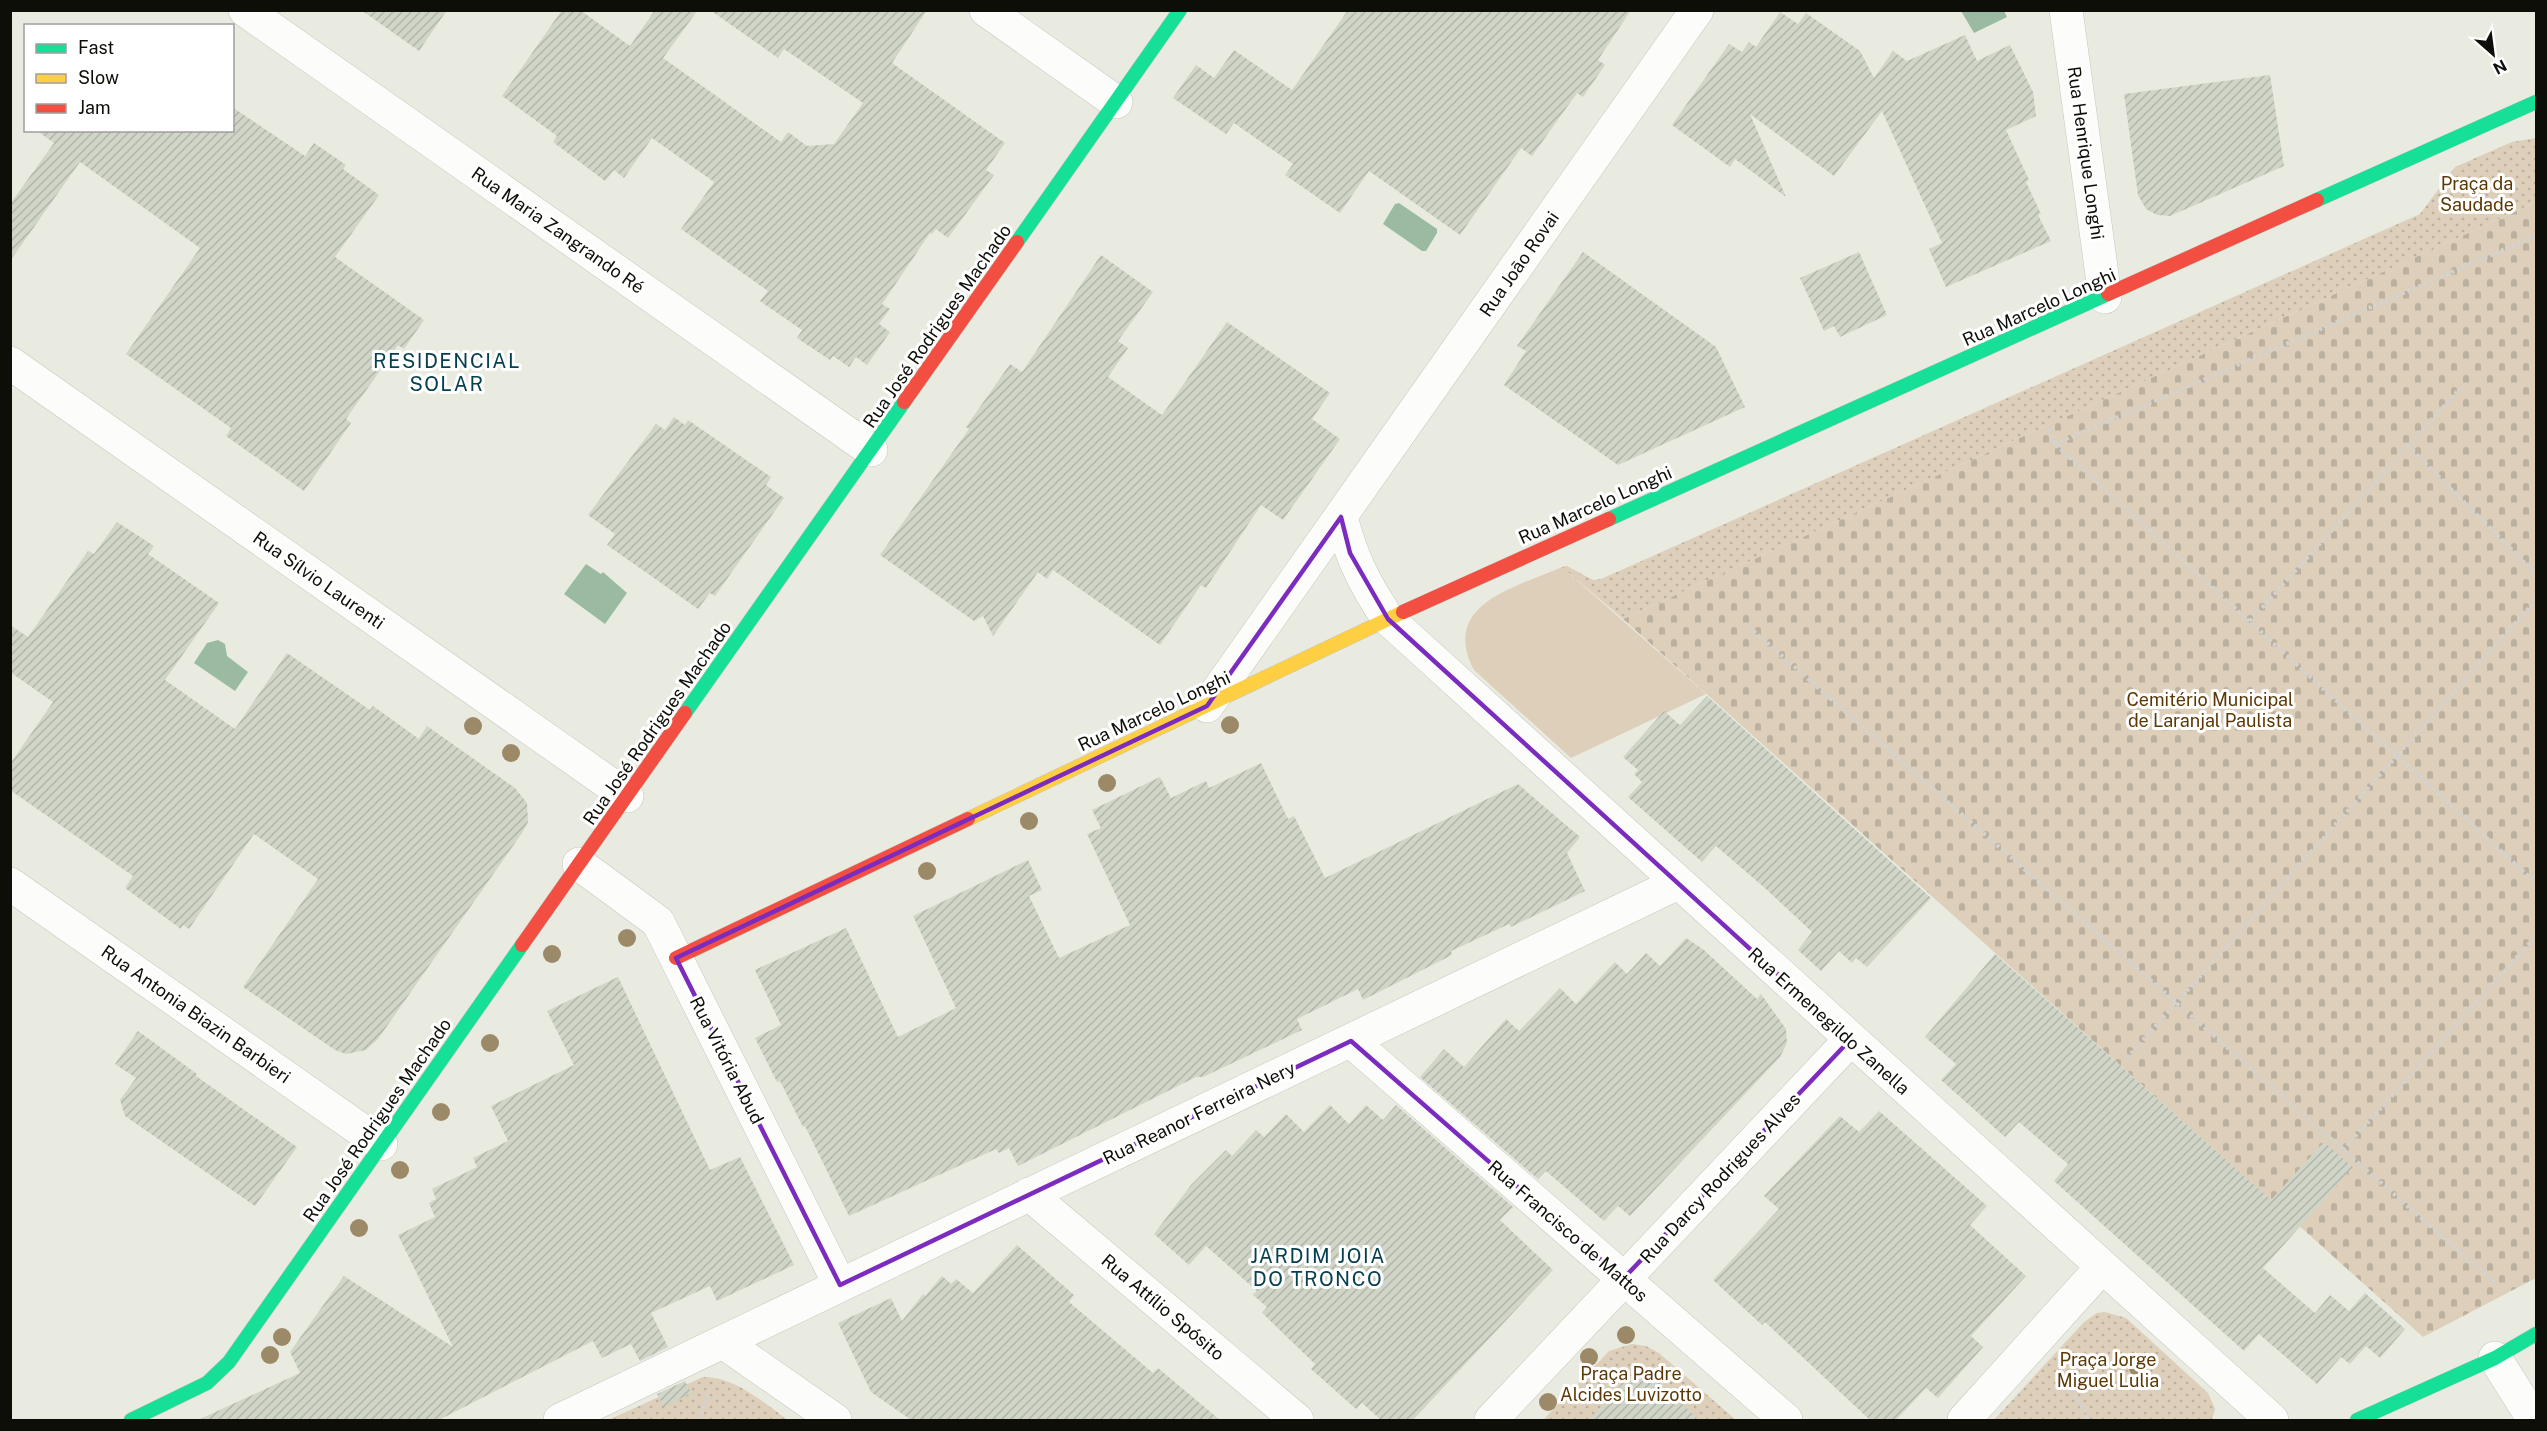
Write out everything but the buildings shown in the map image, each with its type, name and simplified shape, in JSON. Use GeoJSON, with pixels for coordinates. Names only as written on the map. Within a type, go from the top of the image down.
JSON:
{"type":"FeatureCollection","features":[{"type":"Feature","properties":{"kind":"street","name":"Rua Maria Zangrando Ré"},"geometry":{"type":"LineString","coordinates":[[245,10],[871,450]]}},
{"type":"Feature","properties":{"kind":"street"},"geometry":{"type":"LineString","coordinates":[[986,10],[1116,102]]}},
{"type":"Feature","properties":{"kind":"street","name":"Rua José Rodrigues Machado"},"geometry":{"type":"LineString","coordinates":[[131,1420],[207,1383],[224,1368],[1180,10]]}},
{"type":"Feature","properties":{"kind":"street","name":"Rua João Rovai"},"geometry":{"type":"LineString","coordinates":[[1207,706],[1697,10]]}},
{"type":"Feature","properties":{"kind":"street","name":"Rua Henrique Longhi"},"geometry":{"type":"LineString","coordinates":[[2066,10],[2105,297]]}},
{"type":"Feature","properties":{"kind":"street","name":"Rua Marcelo Longhi"},"geometry":{"type":"LineString","coordinates":[[676,958],[1388,619],[2536,102]]}},
{"type":"Feature","properties":{"kind":"street","name":"Rua Sílvio Laurenti"},"geometry":{"type":"LineString","coordinates":[[10,363],[627,796]]}},
{"type":"Feature","properties":{"kind":"street"},"geometry":{"type":"LineString","coordinates":[[1341,517],[1350,553],[1367,587],[1388,619]]}},
{"type":"Feature","properties":{"kind":"street","name":"Rua Ermenegildo Zanella"},"geometry":{"type":"LineString","coordinates":[[1388,619],[1676,884],[2272,1420]]}},
{"type":"Feature","properties":{"kind":"street","name":"Rua Vitória Abud"},"geometry":{"type":"LineString","coordinates":[[579,864],[658,922],[840,1285]]}},
{"type":"Feature","properties":{"kind":"street","name":"Rua Antonia Biazin Barbieri"},"geometry":{"type":"LineString","coordinates":[[10,884],[381,1144]]}},
{"type":"Feature","properties":{"kind":"street","name":"Rua Reanor Ferreira Nery"},"geometry":{"type":"LineString","coordinates":[[560,1420],[1676,884]]}},
{"type":"Feature","properties":{"kind":"street","name":"Rua Darcy Rodrigues Alves"},"geometry":{"type":"LineString","coordinates":[[1491,1420],[1850,1040]]}},
{"type":"Feature","properties":{"kind":"street","name":"Rua Francisco de Mattos"},"geometry":{"type":"LineString","coordinates":[[1351,1041],[1786,1420]]}},
{"type":"Feature","properties":{"kind":"street","name":"Rua Attílio Spósito"},"geometry":{"type":"LineString","coordinates":[[1029,1194],[1297,1420]]}},
{"type":"Feature","properties":{"kind":"street"},"geometry":{"type":"LineString","coordinates":[[1964,1420],[2102,1267]]}},
{"type":"Feature","properties":{"kind":"street"},"geometry":{"type":"LineString","coordinates":[[2357,1420],[2495,1358],[2536,1334]]}},
{"type":"Feature","properties":{"kind":"street"},"geometry":{"type":"LineString","coordinates":[[723,1342],[834,1420]]}},
{"type":"Feature","properties":{"kind":"street"},"geometry":{"type":"LineString","coordinates":[[2495,1358],[2534,1420]]}},
{"type":"Feature","properties":{"kind":"path"},"geometry":{"type":"LineString","coordinates":[[2055,444],[2535,236],[2536,238]]}},
{"type":"Feature","properties":{"kind":"path"},"geometry":{"type":"LineString","coordinates":[[2250,621],[2463,385]]}},
{"type":"Feature","properties":{"kind":"path"},"geometry":{"type":"LineString","coordinates":[[2049,429],[2055,444],[2536,883]]}},
{"type":"Feature","properties":{"kind":"path"},"geometry":{"type":"LineString","coordinates":[[2408,446],[2536,574]]}},
{"type":"Feature","properties":{"kind":"path"},"geometry":{"type":"LineString","coordinates":[[2127,1058],[2536,600]]}},
{"type":"Feature","properties":{"kind":"path"},"geometry":{"type":"LineString","coordinates":[[1749,627],[2495,1283]]}},
{"type":"Feature","properties":{"kind":"path"},"geometry":{"type":"LineString","coordinates":[[2343,1150],[2536,936]]}},
{"type":"Feature","properties":{"kind":"path"},"geometry":{"type":"LineString","coordinates":[[2058,1362],[2089,1420]]}},
{"type":"Feature","properties":{"kind":"path"},"geometry":{"type":"LineString","coordinates":[[700,1420],[710,1383]]}},
{"type":"Feature","properties":{"kind":"highlighted area"},"geometry":{"type":"Polygon","coordinates":[[[1341,517],[1350,553],[1388,619],[1850,1040],[1623,1279],[1351,1041],[840,1285],[676,958],[1207,706],[1341,517]]]}},
{"type":"Feature","properties":{"kind":"green space","name":"Praça da Saudade"},"geometry":{"type":"Polygon","coordinates":[[[2536,138],[2536,202],[1623,619],[1562,567],[1567,566],[1593,580],[1601,579],[2420,214],[2455,167],[2512,142],[2536,138]]]}},
{"type":"Feature","properties":{"kind":"green space","name":"Cemitério Municipal de Laranjal Paulista"},"geometry":{"type":"Polygon","coordinates":[[[2536,202],[2536,1278],[2423,1337],[1623,619],[2536,202]]]}},
{"type":"Feature","properties":{"kind":"green space"},"geometry":{"type":"Polygon","coordinates":[[[1562,567],[1706,694],[1571,758],[1474,670],[1466,647],[1467,629],[1475,614],[1488,601],[1524,582],[1562,567]]]}},
{"type":"Feature","properties":{"kind":"green space","name":"Praça Jorge Miguel Lulia"},"geometry":{"type":"Polygon","coordinates":[[[2105,1312],[2126,1318],[2208,1393],[2215,1409],[2212,1420],[1994,1420],[2084,1322],[2097,1313],[2105,1312]]]}},
{"type":"Feature","properties":{"kind":"green space","name":"Praça Padre Alcides Luvizotto"},"geometry":{"type":"Polygon","coordinates":[[[1632,1344],[1646,1346],[1659,1353],[1736,1420],[1543,1420],[1609,1351],[1632,1344]]]}},
{"type":"Feature","properties":{"kind":"green space"},"geometry":{"type":"Polygon","coordinates":[[[703,1377],[727,1381],[738,1386],[788,1420],[608,1420],[703,1377]]]}},
{"type":"Feature","properties":{"kind":"shaded area"},"geometry":{"type":"Polygon","coordinates":[[[1961,11],[2004,11],[2007,17],[1974,33],[1961,11]]]}},
{"type":"Feature","properties":{"kind":"shaded area"},"geometry":{"type":"Polygon","coordinates":[[[1399,203],[1437,229],[1426,251],[1422,251],[1383,224],[1395,204],[1399,203]]]}},
{"type":"Feature","properties":{"kind":"shaded area"},"geometry":{"type":"Polygon","coordinates":[[[586,564],[601,574],[603,572],[627,593],[605,624],[564,594],[586,564]]]}},
{"type":"Feature","properties":{"kind":"shaded area"},"geometry":{"type":"Polygon","coordinates":[[[218,640],[225,644],[227,656],[248,672],[235,691],[194,663],[207,643],[218,640]]]}},
{"type":"Feature","properties":{"kind":"traffic: fast"},"geometry":{"type":"LineString","coordinates":[[1017,242],[1180,10]]}},
{"type":"Feature","properties":{"kind":"traffic: fast"},"geometry":{"type":"LineString","coordinates":[[2317,200],[2536,102]]}},
{"type":"Feature","properties":{"kind":"traffic: fast"},"geometry":{"type":"LineString","coordinates":[[1609,519],[2108,294]]}},
{"type":"Feature","properties":{"kind":"traffic: fast"},"geometry":{"type":"LineString","coordinates":[[685,713],[904,402]]}},
{"type":"Feature","properties":{"kind":"traffic: fast"},"geometry":{"type":"LineString","coordinates":[[131,1420],[207,1383],[229,1362],[522,945]]}},
{"type":"Feature","properties":{"kind":"traffic: fast"},"geometry":{"type":"LineString","coordinates":[[2357,1420],[2495,1358],[2536,1334]]}},
{"type":"Feature","properties":{"kind":"traffic: slow"},"geometry":{"type":"LineString","coordinates":[[968,819],[1403,612]]}},
{"type":"Feature","properties":{"kind":"traffic: jam"},"geometry":{"type":"LineString","coordinates":[[2108,294],[2317,200]]}},
{"type":"Feature","properties":{"kind":"traffic: jam"},"geometry":{"type":"LineString","coordinates":[[904,402],[1017,242]]}},
{"type":"Feature","properties":{"kind":"traffic: jam"},"geometry":{"type":"LineString","coordinates":[[1403,612],[1609,519]]}},
{"type":"Feature","properties":{"kind":"traffic: jam"},"geometry":{"type":"LineString","coordinates":[[522,945],[685,713]]}},
{"type":"Feature","properties":{"kind":"traffic: jam"},"geometry":{"type":"LineString","coordinates":[[676,958],[968,819]]}},
{"type":"Feature","properties":{"kind":"district","name":"RESIDENCIAL SOLAR"},"geometry":{"type":"Point","coordinates":[447,372]}},
{"type":"Feature","properties":{"kind":"district","name":"JARDIM JOIA DO TRONCO"},"geometry":{"type":"Point","coordinates":[1318,1268]}}]}
